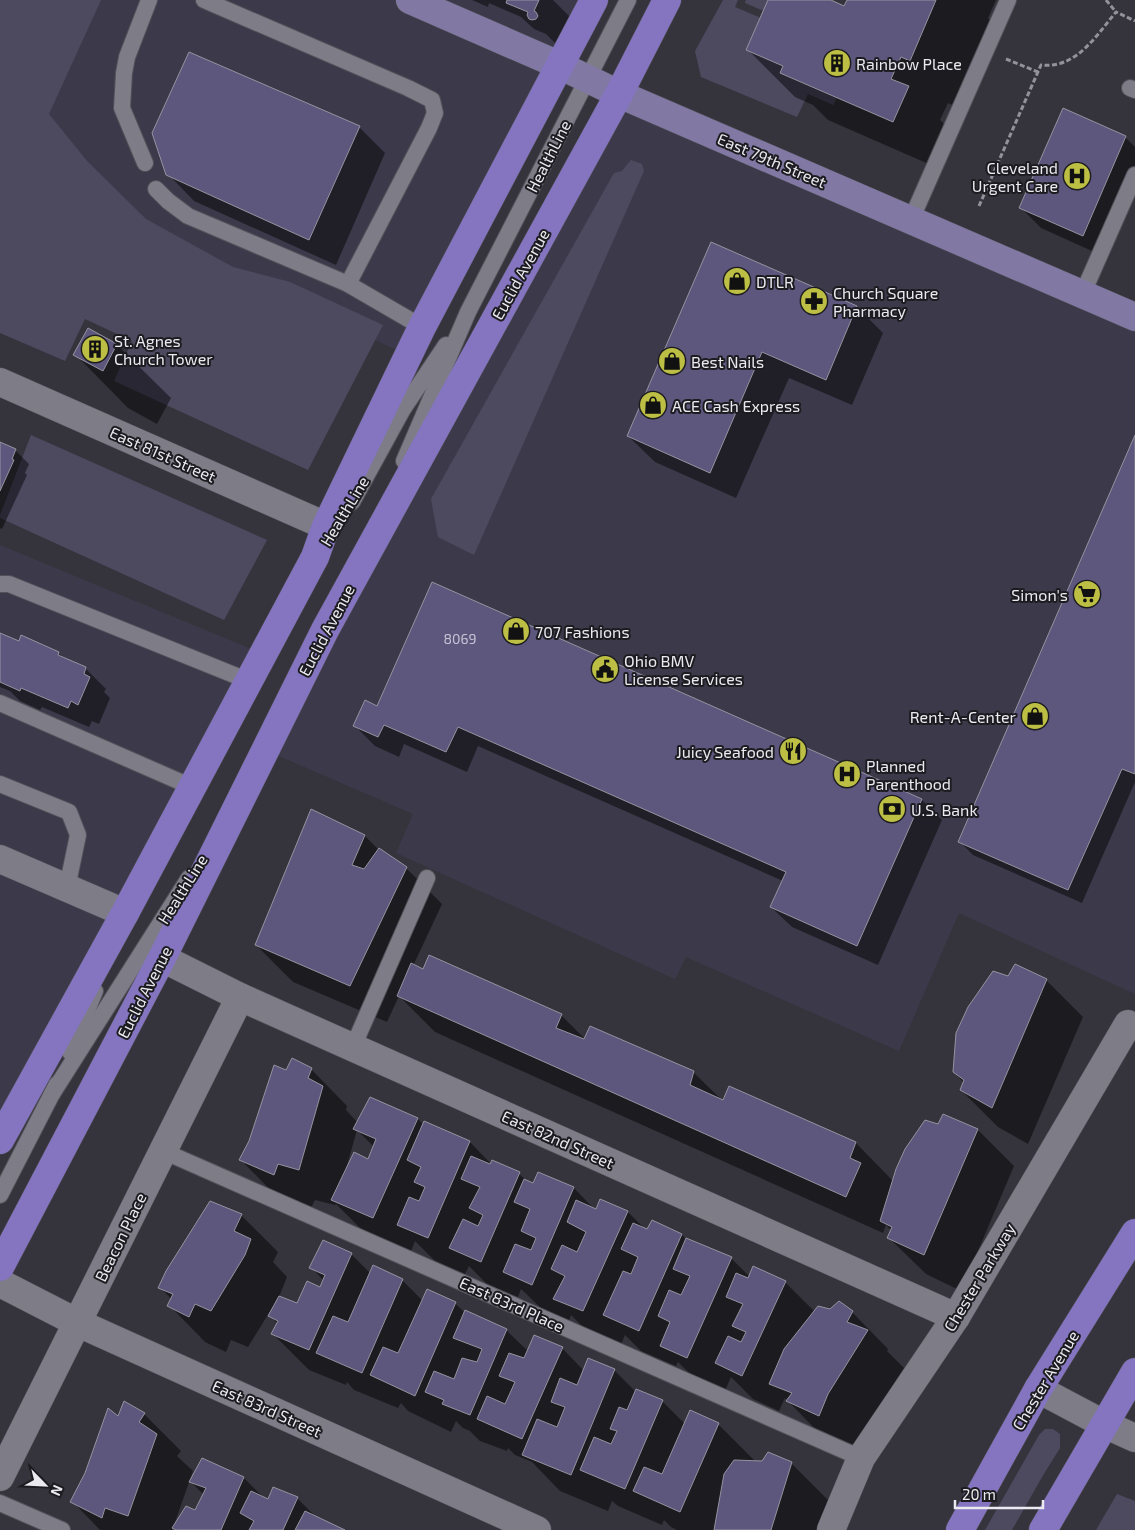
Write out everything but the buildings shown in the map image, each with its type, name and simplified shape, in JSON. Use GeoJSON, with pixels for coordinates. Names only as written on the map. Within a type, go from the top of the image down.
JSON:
{"type":"FeatureCollection","features":[{"type":"Feature","properties":{"kind":"main road","name":"East 79th Street"},"geometry":{"type":"LineString","coordinates":[[410,0],[588,78],[619,94],[1135,317]]}},
{"type":"Feature","properties":{"kind":"main road"},"geometry":{"type":"LineString","coordinates":[[2,1132],[130,903],[315,557],[326,526],[422,327],[594,0]]}},
{"type":"Feature","properties":{"kind":"main road","name":"Euclid Avenue"},"geometry":{"type":"LineString","coordinates":[[0,1268],[162,958],[325,630],[619,94],[667,0]]}},
{"type":"Feature","properties":{"kind":"main road","name":"Chester Avenue"},"geometry":{"type":"LineString","coordinates":[[960,1530],[1038,1389],[1135,1233]]}},
{"type":"Feature","properties":{"kind":"main road"},"geometry":{"type":"LineString","coordinates":[[1043,1530],[1135,1372]]}},
{"type":"Feature","properties":{"kind":"street","name":"East 81st Street"},"geometry":{"type":"LineString","coordinates":[[0,382],[326,526]]}},
{"type":"Feature","properties":{"kind":"street"},"geometry":{"type":"LineString","coordinates":[[0,859],[67,888],[130,903]]}},
{"type":"Feature","properties":{"kind":"street","name":"East 82nd Street"},"geometry":{"type":"LineString","coordinates":[[162,958],[240,997],[956,1317]]}},
{"type":"Feature","properties":{"kind":"street","name":"Beacon Place"},"geometry":{"type":"LineString","coordinates":[[0,1477],[240,997]]}},
{"type":"Feature","properties":{"kind":"street","name":"Chester Parkway"},"geometry":{"type":"LineString","coordinates":[[831,1530],[861,1458],[956,1317],[1128,1024]]}},
{"type":"Feature","properties":{"kind":"street","name":"East 83rd Street"},"geometry":{"type":"LineString","coordinates":[[0,1283],[78,1322],[537,1530]]}},
{"type":"Feature","properties":{"kind":"street"},"geometry":{"type":"LineString","coordinates":[[1038,1389],[1135,1438]]}},
{"type":"Feature","properties":{"kind":"lane"},"geometry":{"type":"LineString","coordinates":[[145,163],[122,108],[127,57],[149,0]]}},
{"type":"Feature","properties":{"kind":"lane"},"geometry":{"type":"LineString","coordinates":[[204,0],[432,100],[435,113],[430,128],[348,284]]}},
{"type":"Feature","properties":{"kind":"lane","name":"HealthLine"},"geometry":{"type":"LineString","coordinates":[[358,572],[468,312],[628,0]]}},
{"type":"Feature","properties":{"kind":"lane"},"geometry":{"type":"LineString","coordinates":[[911,220],[1008,0]]}},
{"type":"Feature","properties":{"kind":"lane"},"geometry":{"type":"LineString","coordinates":[[1082,295],[1135,175]]}},
{"type":"Feature","properties":{"kind":"lane"},"geometry":{"type":"LineString","coordinates":[[156,189],[188,216],[348,284],[422,327]]}},
{"type":"Feature","properties":{"kind":"lane","name":"HealthLine"},"geometry":{"type":"LineString","coordinates":[[315,557],[333,535],[403,409],[468,312]]}},
{"type":"Feature","properties":{"kind":"lane"},"geometry":{"type":"LineString","coordinates":[[0,584],[9,584],[249,681]]}},
{"type":"Feature","properties":{"kind":"lane"},"geometry":{"type":"LineString","coordinates":[[0,702],[192,786]]}},
{"type":"Feature","properties":{"kind":"lane"},"geometry":{"type":"LineString","coordinates":[[0,784],[69,812],[78,835],[67,888]]}},
{"type":"Feature","properties":{"kind":"lane","name":"HealthLine"},"geometry":{"type":"LineString","coordinates":[[52,1094],[247,787]]}},
{"type":"Feature","properties":{"kind":"lane"},"geometry":{"type":"LineString","coordinates":[[353,1048],[427,878]]}},
{"type":"Feature","properties":{"kind":"lane","name":"HealthLine"},"geometry":{"type":"LineString","coordinates":[[0,1195],[52,1094],[130,903]]}},
{"type":"Feature","properties":{"kind":"lane","name":"East 83rd Place"},"geometry":{"type":"LineString","coordinates":[[163,1151],[861,1458]]}},
{"type":"Feature","properties":{"kind":"lane"},"geometry":{"type":"LineString","coordinates":[[0,1503],[62,1530]]}},
{"type":"Feature","properties":{"kind":"path"},"geometry":{"type":"LineString","coordinates":[[1106,0],[1116,12],[1135,21]]}},
{"type":"Feature","properties":{"kind":"path"},"geometry":{"type":"LineString","coordinates":[[979,206],[1042,65],[1058,64],[1079,54],[1116,12]]}},
{"type":"Feature","properties":{"kind":"path"},"geometry":{"type":"LineString","coordinates":[[998,56],[1038,72]]}},
{"type":"Feature","properties":{"kind":"shaded area"},"geometry":{"type":"Polygon","coordinates":[[[0,0],[594,0],[408,355],[0,171],[0,0]]]}},
{"type":"Feature","properties":{"kind":"shaded area"},"geometry":{"type":"Polygon","coordinates":[[[0,0],[101,0],[49,114],[87,161],[146,219],[233,267],[290,282],[383,325],[308,470],[114,381],[132,341],[85,319],[65,361],[0,333],[0,0]]]}},
{"type":"Feature","properties":{"kind":"shaded area"},"geometry":{"type":"Polygon","coordinates":[[[723,0],[738,0],[735,7],[761,18],[747,50],[783,66],[780,73],[837,98],[833,105],[808,94],[797,117],[701,77],[695,51],[723,0]]]}},
{"type":"Feature","properties":{"kind":"shaded area"},"geometry":{"type":"Polygon","coordinates":[[[746,0],[768,0],[764,11],[745,3],[746,0]]]}},
{"type":"Feature","properties":{"kind":"shaded area"},"geometry":{"type":"Polygon","coordinates":[[[619,94],[1135,317],[1135,994],[959,913],[899,1051],[686,957],[675,979],[396,853],[413,814],[265,750],[619,94]]]}},
{"type":"Feature","properties":{"kind":"shaded area"},"geometry":{"type":"Polygon","coordinates":[[[631,160],[642,164],[644,171],[474,555],[438,537],[431,499],[614,173],[622,171],[631,160]]]}},
{"type":"Feature","properties":{"kind":"shaded area"},"geometry":{"type":"Polygon","coordinates":[[[31,435],[267,540],[224,620],[0,518],[31,435]]]}},
{"type":"Feature","properties":{"kind":"shaded area"},"geometry":{"type":"Polygon","coordinates":[[[0,545],[263,654],[0,1140],[0,545]]]}},
{"type":"Feature","properties":{"kind":"shaded area"},"geometry":{"type":"Polygon","coordinates":[[[1045,1429],[1053,1429],[1060,1434],[1060,1448],[1012,1530],[985,1530],[1039,1435],[1045,1429]]]}},
{"type":"Feature","properties":{"kind":"shaded area"},"geometry":{"type":"Polygon","coordinates":[[[1117,1494],[1135,1501],[1135,1530],[1096,1530],[1117,1494]]]}},
{"type":"Feature","properties":{"kind":"place","name":"Rainbow Place"},"geometry":{"type":"Point","coordinates":[837,63]}},
{"type":"Feature","properties":{"kind":"place","name":"Cleveland Urgent Care"},"geometry":{"type":"Point","coordinates":[1077,176]}},
{"type":"Feature","properties":{"kind":"place","name":"DTLR"},"geometry":{"type":"Point","coordinates":[737,281]}},
{"type":"Feature","properties":{"kind":"place","name":"Church Square Pharmacy"},"geometry":{"type":"Point","coordinates":[814,301]}},
{"type":"Feature","properties":{"kind":"place","name":"St. Agnes Church Tower"},"geometry":{"type":"Point","coordinates":[95,349]}},
{"type":"Feature","properties":{"kind":"place","name":"Best Nails"},"geometry":{"type":"Point","coordinates":[672,361]}},
{"type":"Feature","properties":{"kind":"place","name":"ACE Cash Express"},"geometry":{"type":"Point","coordinates":[653,405]}},
{"type":"Feature","properties":{"kind":"place","name":"Simon's"},"geometry":{"type":"Point","coordinates":[1087,594]}},
{"type":"Feature","properties":{"kind":"place","name":"707 Fashions"},"geometry":{"type":"Point","coordinates":[516,631]}},
{"type":"Feature","properties":{"kind":"place","name":"Ohio BMV License Services"},"geometry":{"type":"Point","coordinates":[605,669]}},
{"type":"Feature","properties":{"kind":"place","name":"Rent-A-Center"},"geometry":{"type":"Point","coordinates":[1035,716]}},
{"type":"Feature","properties":{"kind":"place","name":"Juicy Seafood"},"geometry":{"type":"Point","coordinates":[793,751]}},
{"type":"Feature","properties":{"kind":"place","name":"Planned Parenthood"},"geometry":{"type":"Point","coordinates":[847,774]}},
{"type":"Feature","properties":{"kind":"place","name":"U.S. Bank"},"geometry":{"type":"Point","coordinates":[892,809]}}]}
